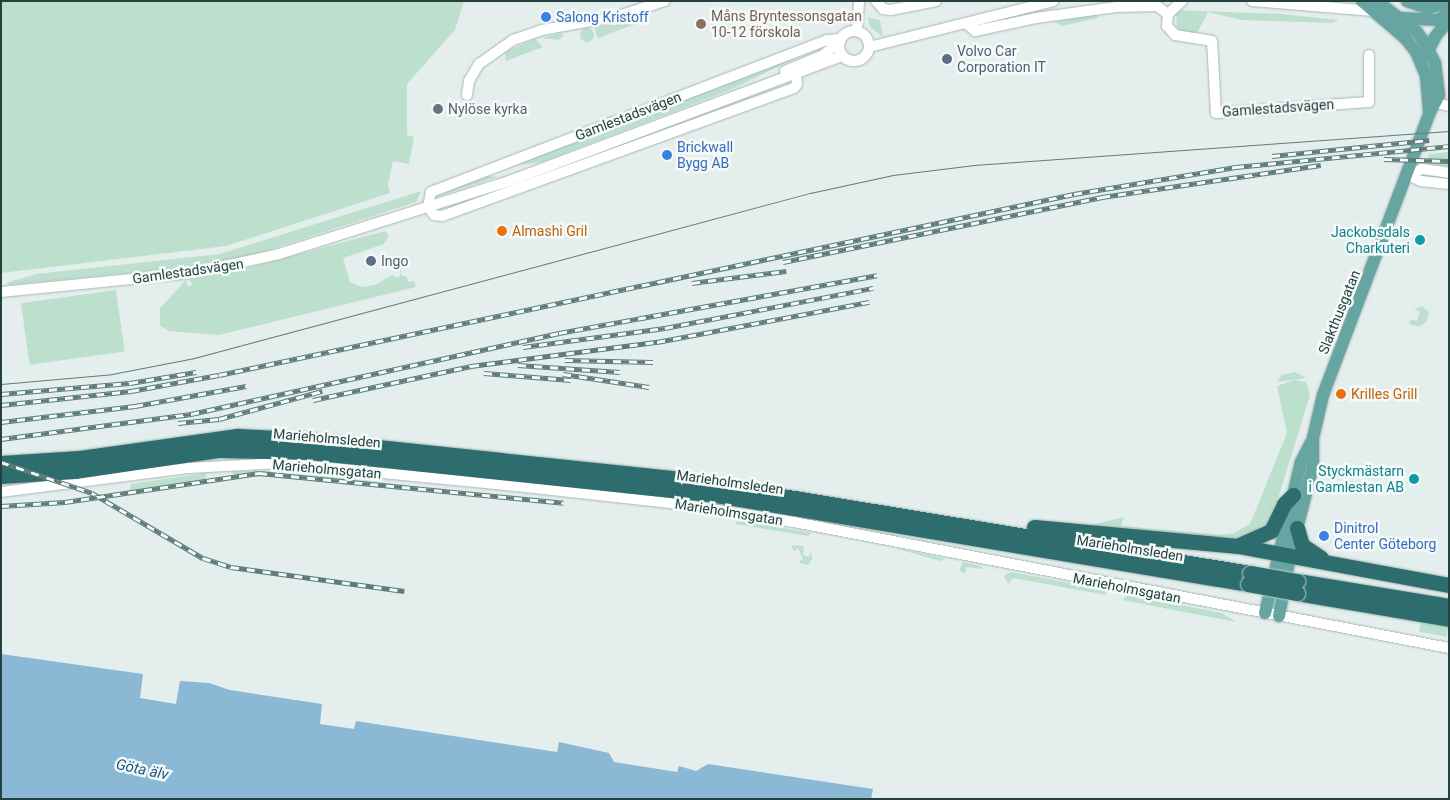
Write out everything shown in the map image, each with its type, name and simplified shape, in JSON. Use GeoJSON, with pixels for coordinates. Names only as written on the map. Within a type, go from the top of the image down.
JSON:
{"type":"FeatureCollection","features":[{"type":"Feature","properties":{"kind":"highway","name":"Marieholmsleden"},"geometry":{"type":"LineString","coordinates":[[1,464],[80,458],[206,439],[269,436],[679,478],[992,528],[1297,587],[1449,619]]}},
{"type":"Feature","properties":{"kind":"highway","name":"Marieholmsleden"},"geometry":{"type":"LineString","coordinates":[[1,476],[75,470],[219,450],[310,452],[716,495],[1249,578]]}},
{"type":"Feature","properties":{"kind":"highway"},"geometry":{"type":"LineString","coordinates":[[1238,546],[1271,531],[1284,504],[1293,495]]}},
{"type":"Feature","properties":{"kind":"highway"},"geometry":{"type":"LineString","coordinates":[[992,528],[1027,526],[1238,546],[1449,585]]}},
{"type":"Feature","properties":{"kind":"highway"},"geometry":{"type":"LineString","coordinates":[[1297,528],[1305,548],[1325,561]]}},
{"type":"Feature","properties":{"kind":"highway","name":"Marieholmsleden"},"geometry":{"type":"LineString","coordinates":[[1297,587],[1449,606]]}},
{"type":"Feature","properties":{"kind":"main road","name":"Slakthusgatan"},"geometry":{"type":"LineString","coordinates":[[1362,1],[1400,18]]}},
{"type":"Feature","properties":{"kind":"main road","name":"Slakthusgatan"},"geometry":{"type":"LineString","coordinates":[[1387,1],[1400,18],[1420,35],[1428,49],[1438,78],[1443,104],[1428,114]]}},
{"type":"Feature","properties":{"kind":"main road"},"geometry":{"type":"LineString","coordinates":[[1407,1],[1427,8],[1449,3]]}},
{"type":"Feature","properties":{"kind":"main road","name":"Slakthusgatan"},"geometry":{"type":"LineString","coordinates":[[1279,616],[1284,555],[1293,495],[1301,462],[1313,438],[1330,377],[1408,175],[1428,114],[1424,71],[1406,39],[1376,6]]}},
{"type":"Feature","properties":{"kind":"main road"},"geometry":{"type":"LineString","coordinates":[[1400,18],[1446,19],[1428,49],[1424,71]]}},
{"type":"Feature","properties":{"kind":"main road","name":"Slakthusgatan"},"geometry":{"type":"LineString","coordinates":[[1265,613],[1284,555],[1297,528],[1313,466],[1313,438]]}},
{"type":"Feature","properties":{"kind":"street"},"geometry":{"type":"LineString","coordinates":[[467,95],[469,81],[480,64],[513,40],[542,30],[618,16],[665,1]]}},
{"type":"Feature","properties":{"kind":"street"},"geometry":{"type":"LineString","coordinates":[[856,32],[859,1]]}},
{"type":"Feature","properties":{"kind":"street"},"geometry":{"type":"LineString","coordinates":[[876,1],[882,9],[891,10],[936,1]]}},
{"type":"Feature","properties":{"kind":"street"},"geometry":{"type":"LineString","coordinates":[[869,47],[1053,1]]}},
{"type":"Feature","properties":{"kind":"street"},"geometry":{"type":"LineString","coordinates":[[967,24],[975,31],[1079,6],[1157,6],[1168,14],[1182,1]]}},
{"type":"Feature","properties":{"kind":"street"},"geometry":{"type":"LineString","coordinates":[[1252,1],[1376,6]]}},
{"type":"Feature","properties":{"kind":"street","name":"Gamlestadsvägen"},"geometry":{"type":"LineString","coordinates":[[1168,14],[1168,26],[1175,35],[1212,41],[1216,112],[1369,102],[1368,56]]}},
{"type":"Feature","properties":{"kind":"street"},"geometry":{"type":"LineString","coordinates":[[856,32],[866,37],[869,47],[866,56],[858,61],[842,56],[840,40],[846,33],[856,32]]}},
{"type":"Feature","properties":{"kind":"street","name":"Gamlestadsvägen"},"geometry":{"type":"LineString","coordinates":[[428,207],[431,192],[827,40],[840,40]]}},
{"type":"Feature","properties":{"kind":"street","name":"Gamlestadsvägen"},"geometry":{"type":"LineString","coordinates":[[1,292],[220,269],[279,254],[512,180],[747,91],[823,55],[840,40]]}},
{"type":"Feature","properties":{"kind":"street","name":"Gamlestadsvägen"},"geometry":{"type":"LineString","coordinates":[[747,91],[760,89],[842,56]]}},
{"type":"Feature","properties":{"kind":"street"},"geometry":{"type":"LineString","coordinates":[[428,207],[434,215],[442,216],[794,88],[797,84],[796,74]]}},
{"type":"Feature","properties":{"kind":"street"},"geometry":{"type":"LineString","coordinates":[[490,170],[512,180]]}},
{"type":"Feature","properties":{"kind":"street"},"geometry":{"type":"LineString","coordinates":[[1408,175],[1422,170],[1449,173]]}},
{"type":"Feature","properties":{"kind":"street"},"geometry":{"type":"LineString","coordinates":[[1408,175],[1421,181],[1449,184]]}},
{"type":"Feature","properties":{"kind":"street","name":"Marieholmsgatan"},"geometry":{"type":"LineString","coordinates":[[1,492],[217,465],[280,463],[324,467],[726,511],[1449,648]]}},
{"type":"Feature","properties":{"kind":"green space"},"geometry":{"type":"Polygon","coordinates":[[[1,1],[464,1],[455,30],[407,84],[407,135],[414,137],[409,164],[393,161],[388,185],[390,193],[226,246],[1,273],[1,1]]]}},
{"type":"Feature","properties":{"kind":"green space"},"geometry":{"type":"Polygon","coordinates":[[[1176,10],[1281,14],[1339,20],[1332,23],[1242,20],[1208,12],[1197,33],[1185,32],[1177,28],[1176,10]]]}},
{"type":"Feature","properties":{"kind":"green space"},"geometry":{"type":"Polygon","coordinates":[[[1097,14],[1098,18],[1062,26],[1055,22],[1097,14]]]}},
{"type":"Feature","properties":{"kind":"green space"},"geometry":{"type":"Polygon","coordinates":[[[641,16],[643,21],[598,38],[594,28],[641,16]]]}},
{"type":"Feature","properties":{"kind":"green space"},"geometry":{"type":"Polygon","coordinates":[[[867,17],[880,20],[883,37],[871,28],[867,17]]]}},
{"type":"Feature","properties":{"kind":"green space"},"geometry":{"type":"Polygon","coordinates":[[[587,28],[592,30],[594,35],[592,40],[587,42],[582,40],[580,35],[582,30],[587,28]]]}},
{"type":"Feature","properties":{"kind":"green space"},"geometry":{"type":"Polygon","coordinates":[[[561,33],[564,36],[558,40],[543,38],[561,33]]]}},
{"type":"Feature","properties":{"kind":"green space"},"geometry":{"type":"Polygon","coordinates":[[[535,39],[543,47],[506,61],[505,52],[535,39]]]}},
{"type":"Feature","properties":{"kind":"green space"},"geometry":{"type":"Polygon","coordinates":[[[810,51],[730,90],[542,162],[510,166],[810,51]]]}},
{"type":"Feature","properties":{"kind":"green space"},"geometry":{"type":"Polygon","coordinates":[[[1449,152],[1449,167],[1427,164],[1429,154],[1449,152]]]}},
{"type":"Feature","properties":{"kind":"green space"},"geometry":{"type":"Polygon","coordinates":[[[487,176],[497,177],[435,197],[435,195],[487,176]]]}},
{"type":"Feature","properties":{"kind":"green space"},"geometry":{"type":"Polygon","coordinates":[[[421,191],[416,202],[253,255],[189,267],[10,285],[6,283],[36,274],[220,254],[421,191]]]}},
{"type":"Feature","properties":{"kind":"green space"},"geometry":{"type":"Polygon","coordinates":[[[385,231],[389,236],[384,244],[343,258],[350,282],[362,287],[375,285],[392,275],[398,278],[401,272],[401,275],[407,277],[408,282],[414,281],[416,287],[219,335],[169,331],[160,326],[160,308],[186,280],[188,286],[192,286],[190,280],[255,266],[385,231]]]}},
{"type":"Feature","properties":{"kind":"green space"},"geometry":{"type":"Polygon","coordinates":[[[406,257],[407,267],[401,269],[401,272],[397,269],[406,257]]]}},
{"type":"Feature","properties":{"kind":"green space"},"geometry":{"type":"Polygon","coordinates":[[[116,290],[125,351],[30,365],[21,303],[116,290]]]}},
{"type":"Feature","properties":{"kind":"green space"},"geometry":{"type":"Polygon","coordinates":[[[1422,306],[1429,312],[1426,322],[1419,327],[1409,324],[1411,319],[1417,321],[1420,312],[1414,309],[1422,306]]]}},
{"type":"Feature","properties":{"kind":"green space"},"geometry":{"type":"Polygon","coordinates":[[[1295,372],[1306,378],[1277,382],[1282,375],[1295,372]]]}},
{"type":"Feature","properties":{"kind":"green space"},"geometry":{"type":"Polygon","coordinates":[[[1294,380],[1306,382],[1310,395],[1273,515],[1266,524],[1239,539],[1084,527],[1124,517],[1121,526],[1221,535],[1234,533],[1250,524],[1287,433],[1277,386],[1294,380]]]}},
{"type":"Feature","properties":{"kind":"green space"},"geometry":{"type":"Polygon","coordinates":[[[399,467],[625,490],[764,510],[400,469],[399,467]]]}},
{"type":"Feature","properties":{"kind":"green space"},"geometry":{"type":"Polygon","coordinates":[[[232,471],[285,471],[404,485],[397,489],[274,477],[236,477],[232,471]]]}},
{"type":"Feature","properties":{"kind":"green space"},"geometry":{"type":"Polygon","coordinates":[[[206,473],[205,481],[129,493],[131,484],[206,473]]]}},
{"type":"Feature","properties":{"kind":"green space"},"geometry":{"type":"Polygon","coordinates":[[[738,520],[812,533],[808,536],[735,524],[738,520]]]}},
{"type":"Feature","properties":{"kind":"green space"},"geometry":{"type":"Polygon","coordinates":[[[791,545],[804,546],[803,555],[809,557],[811,552],[812,559],[808,565],[799,563],[803,558],[798,548],[794,551],[791,545]]]}},
{"type":"Feature","properties":{"kind":"green space"},"geometry":{"type":"Polygon","coordinates":[[[895,548],[943,558],[945,559],[940,561],[895,548]]]}},
{"type":"Feature","properties":{"kind":"green space"},"geometry":{"type":"Polygon","coordinates":[[[963,562],[981,566],[983,569],[967,567],[965,573],[962,572],[959,570],[963,562]]]}},
{"type":"Feature","properties":{"kind":"green space"},"geometry":{"type":"Polygon","coordinates":[[[1010,572],[1097,588],[1105,591],[1106,595],[1013,578],[1008,584],[1004,576],[1010,572]]]}},
{"type":"Feature","properties":{"kind":"green space"},"geometry":{"type":"Polygon","coordinates":[[[1129,595],[1222,613],[1236,622],[1122,600],[1129,595]]]}},
{"type":"Feature","properties":{"kind":"green space"},"geometry":{"type":"Polygon","coordinates":[[[1421,621],[1449,626],[1447,637],[1419,632],[1421,621]]]}},
{"type":"Feature","properties":{"kind":"water","name":"Göta älv"},"geometry":{"type":"Polygon","coordinates":[[[1,654],[143,674],[140,698],[176,704],[180,681],[209,683],[230,690],[322,704],[320,724],[354,729],[356,721],[557,752],[559,742],[609,753],[614,762],[677,772],[679,766],[696,771],[708,764],[873,789],[871,799],[1,799],[1,654]]]}},
{"type":"Feature","properties":{"kind":"tram line"},"geometry":{"type":"LineString","coordinates":[[1,384],[112,374],[194,358],[810,193],[893,175],[974,165],[1449,131]]}},
{"type":"Feature","properties":{"kind":"railway"},"geometry":{"type":"LineString","coordinates":[[1272,156],[1429,140]]}},
{"type":"Feature","properties":{"kind":"railway"},"geometry":{"type":"LineString","coordinates":[[1,405],[131,391],[219,375],[1074,194],[1236,167],[1449,146]]}},
{"type":"Feature","properties":{"kind":"railway"},"geometry":{"type":"LineString","coordinates":[[1384,159],[1449,161]]}},
{"type":"Feature","properties":{"kind":"railway"},"geometry":{"type":"LineString","coordinates":[[783,262],[1102,197],[1321,165]]}},
{"type":"Feature","properties":{"kind":"railway"},"geometry":{"type":"LineString","coordinates":[[692,283],[786,271]]}},
{"type":"Feature","properties":{"kind":"railway"},"geometry":{"type":"LineString","coordinates":[[1,439],[191,414],[559,333],[877,275]]}},
{"type":"Feature","properties":{"kind":"railway"},"geometry":{"type":"LineString","coordinates":[[523,347],[665,328],[873,288]]}},
{"type":"Feature","properties":{"kind":"railway"},"geometry":{"type":"LineString","coordinates":[[313,400],[471,366],[657,342],[869,302]]}},
{"type":"Feature","properties":{"kind":"railway"},"geometry":{"type":"LineString","coordinates":[[565,360],[653,362]]}},
{"type":"Feature","properties":{"kind":"railway"},"geometry":{"type":"LineString","coordinates":[[518,365],[620,372]]}},
{"type":"Feature","properties":{"kind":"railway"},"geometry":{"type":"LineString","coordinates":[[1,394],[130,383],[196,372]]}},
{"type":"Feature","properties":{"kind":"railway"},"geometry":{"type":"LineString","coordinates":[[484,373],[571,380]]}},
{"type":"Feature","properties":{"kind":"railway"},"geometry":{"type":"LineString","coordinates":[[563,374],[649,387]]}},
{"type":"Feature","properties":{"kind":"railway"},"geometry":{"type":"LineString","coordinates":[[1,422],[135,406],[246,386]]}},
{"type":"Feature","properties":{"kind":"railway"},"geometry":{"type":"LineString","coordinates":[[178,423],[219,419],[322,391]]}},
{"type":"Feature","properties":{"kind":"railway"},"geometry":{"type":"LineString","coordinates":[[1,462],[92,493],[203,558],[231,567],[404,591]]}},
{"type":"Feature","properties":{"kind":"railway"},"geometry":{"type":"LineString","coordinates":[[1,506],[65,502],[259,473],[564,503]]}},
{"type":"Feature","properties":{"kind":"place","name":"Salong Kristoff"},"geometry":{"type":"Point","coordinates":[546,17]}},
{"type":"Feature","properties":{"kind":"place","name":"Måns Bryntessonsgatan 10-12 förskola"},"geometry":{"type":"Point","coordinates":[701,24]}},
{"type":"Feature","properties":{"kind":"place","name":"Volvo Car Corporation IT"},"geometry":{"type":"Point","coordinates":[947,59]}},
{"type":"Feature","properties":{"kind":"place","name":"Nylöse kyrka"},"geometry":{"type":"Point","coordinates":[438,109]}},
{"type":"Feature","properties":{"kind":"place","name":"Brickwall Bygg AB"},"geometry":{"type":"Point","coordinates":[667,155]}},
{"type":"Feature","properties":{"kind":"place","name":"Almashi Gril"},"geometry":{"type":"Point","coordinates":[502,231]}},
{"type":"Feature","properties":{"kind":"place","name":"Jackobsdals Charkuteri"},"geometry":{"type":"Point","coordinates":[1420,240]}},
{"type":"Feature","properties":{"kind":"place","name":"Ingo"},"geometry":{"type":"Point","coordinates":[371,261]}},
{"type":"Feature","properties":{"kind":"place","name":"Krilles Grill"},"geometry":{"type":"Point","coordinates":[1341,394]}},
{"type":"Feature","properties":{"kind":"place","name":"Styckmästarn i Gamlestan AB"},"geometry":{"type":"Point","coordinates":[1414,479]}},
{"type":"Feature","properties":{"kind":"place","name":"Dinitrol Center Göteborg"},"geometry":{"type":"Point","coordinates":[1324,536]}}]}
